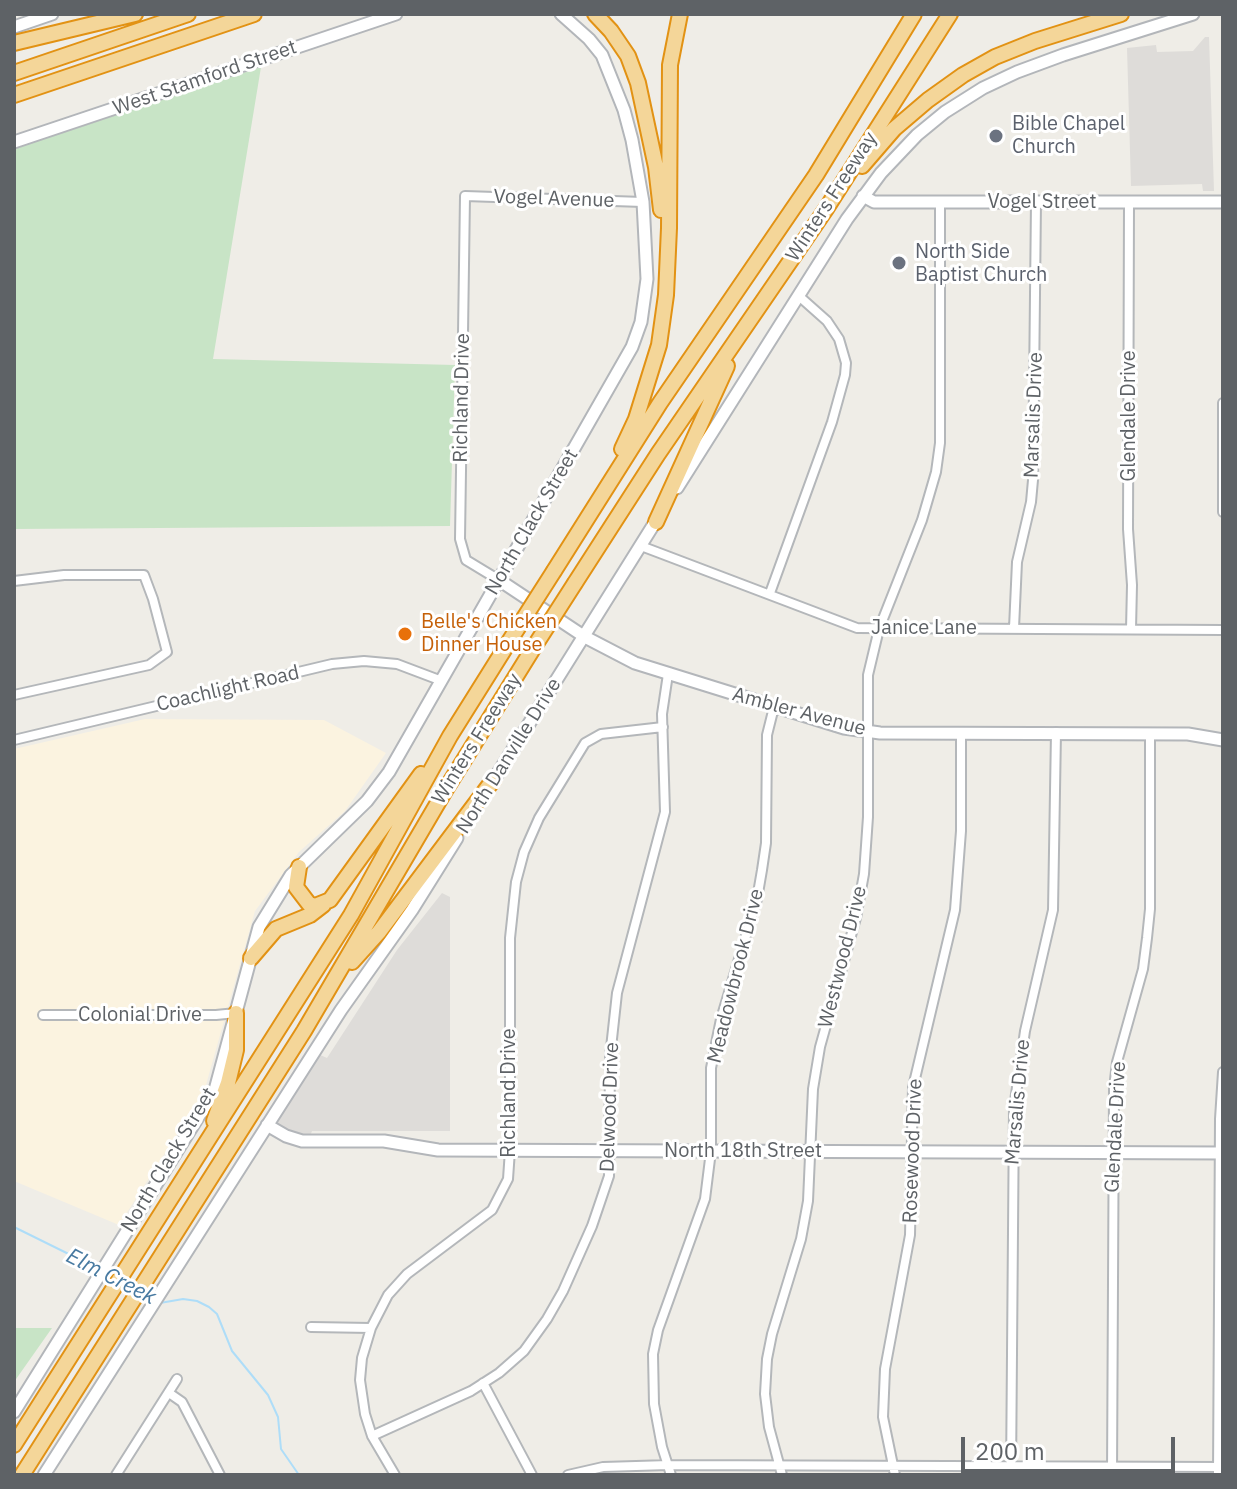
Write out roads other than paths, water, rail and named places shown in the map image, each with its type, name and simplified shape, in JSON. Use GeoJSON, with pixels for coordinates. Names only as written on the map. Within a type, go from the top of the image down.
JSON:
{"type":"FeatureCollection","features":[{"type":"Feature","properties":{"kind":"highway"},"geometry":{"type":"LineString","coordinates":[[14,43],[135,14]]}},
{"type":"Feature","properties":{"kind":"highway"},"geometry":{"type":"LineString","coordinates":[[14,73],[188,14]]}},
{"type":"Feature","properties":{"kind":"highway"},"geometry":{"type":"LineString","coordinates":[[14,95],[254,14]]}},
{"type":"Feature","properties":{"kind":"highway"},"geometry":{"type":"LineString","coordinates":[[595,14],[628,56],[638,83],[656,167],[663,222],[666,295]]}},
{"type":"Feature","properties":{"kind":"highway"},"geometry":{"type":"LineString","coordinates":[[586,519],[636,419],[659,345],[666,295],[669,228],[670,65],[680,14]]}},
{"type":"Feature","properties":{"kind":"highway","name":"Winters Freeway"},"geometry":{"type":"LineString","coordinates":[[14,1445],[351,915],[450,736],[586,519],[660,403],[816,175],[914,14]]}},
{"type":"Feature","properties":{"kind":"highway","name":"Winters Freeway"},"geometry":{"type":"LineString","coordinates":[[22,1475],[331,986],[446,789],[534,647],[658,454],[826,209],[950,14]]}},
{"type":"Feature","properties":{"kind":"highway"},"geometry":{"type":"LineString","coordinates":[[826,209],[894,129],[963,75],[995,57],[1035,41],[1121,14]]}},
{"type":"Feature","properties":{"kind":"highway"},"geometry":{"type":"LineString","coordinates":[[656,522],[729,361],[755,313]]}},
{"type":"Feature","properties":{"kind":"highway"},"geometry":{"type":"LineString","coordinates":[[251,958],[276,929],[310,915],[330,900],[450,736]]}},
{"type":"Feature","properties":{"kind":"highway"},"geometry":{"type":"LineString","coordinates":[[331,986],[379,932],[494,779]]}},
{"type":"Feature","properties":{"kind":"highway"},"geometry":{"type":"LineString","coordinates":[[299,867],[296,887],[309,904],[315,906],[330,900]]}},
{"type":"Feature","properties":{"kind":"highway"},"geometry":{"type":"LineString","coordinates":[[193,1163],[228,1083],[236,1050],[236,1013]]}},
{"type":"Feature","properties":{"kind":"main road"},"geometry":{"type":"LineString","coordinates":[[14,27],[52,14]]}},
{"type":"Feature","properties":{"kind":"main road","name":"West Stamford Street"},"geometry":{"type":"LineString","coordinates":[[14,142],[396,14]]}},
{"type":"Feature","properties":{"kind":"main road","name":"North Clack Street"},"geometry":{"type":"LineString","coordinates":[[14,1412],[215,1090],[259,927],[291,875],[367,801],[389,772],[632,347],[641,322],[647,279],[643,202],[632,140],[612,75],[589,39],[561,14]]}},
{"type":"Feature","properties":{"kind":"main road","name":"North Danville Drive"},"geometry":{"type":"LineString","coordinates":[[44,1475],[341,1010],[412,910],[863,196],[917,135],[945,112],[983,88],[1063,55],[1193,14]]}},
{"type":"Feature","properties":{"kind":"main road","name":"Vogel Street"},"geometry":{"type":"LineString","coordinates":[[863,196],[874,202],[1223,202]]}},
{"type":"Feature","properties":{"kind":"main road","name":"Ambler Avenue"},"geometry":{"type":"LineString","coordinates":[[499,580],[585,637],[635,663],[844,728],[867,732],[1188,734],[1223,740]]}},
{"type":"Feature","properties":{"kind":"main road","name":"North 18th Street"},"geometry":{"type":"LineString","coordinates":[[267,1125],[302,1141],[384,1141],[438,1150],[1221,1153]]}},
{"type":"Feature","properties":{"kind":"street","name":"Vogel Avenue"},"geometry":{"type":"LineString","coordinates":[[465,196],[643,202]]}},
{"type":"Feature","properties":{"kind":"street","name":"Richland Drive"},"geometry":{"type":"LineString","coordinates":[[465,196],[460,539],[466,560],[499,580]]}},
{"type":"Feature","properties":{"kind":"street","name":"Marsalis Drive"},"geometry":{"type":"LineString","coordinates":[[1014,628],[1017,562],[1033,480],[1036,201]]}},
{"type":"Feature","properties":{"kind":"street","name":"Westwood Drive"},"geometry":{"type":"LineString","coordinates":[[781,1470],[769,1427],[765,1394],[767,1359],[801,1239],[808,1201],[813,1089],[820,1047],[856,918],[864,874],[868,817],[868,675],[872,648],[922,520],[938,457],[940,202]]}},
{"type":"Feature","properties":{"kind":"street","name":"Glendale Drive"},"geometry":{"type":"LineString","coordinates":[[1129,203],[1128,529],[1131,629]]}},
{"type":"Feature","properties":{"kind":"street"},"geometry":{"type":"LineString","coordinates":[[770,593],[832,422],[845,375],[846,363],[839,339],[827,321],[800,297]]}},
{"type":"Feature","properties":{"kind":"street"},"geometry":{"type":"LineString","coordinates":[[1223,403],[1223,512]]}},
{"type":"Feature","properties":{"kind":"street","name":"Janice Lane"},"geometry":{"type":"LineString","coordinates":[[641,546],[770,593],[846,625],[879,629],[1223,630]]}},
{"type":"Feature","properties":{"kind":"street"},"geometry":{"type":"LineString","coordinates":[[14,581],[64,575],[144,575],[167,652],[149,665],[14,695]]}},
{"type":"Feature","properties":{"kind":"street","name":"Coachlight Road"},"geometry":{"type":"LineString","coordinates":[[14,740],[332,664],[364,661],[397,664],[442,681]]}},
{"type":"Feature","properties":{"kind":"street","name":"Delwood Drive"},"geometry":{"type":"LineString","coordinates":[[372,1436],[483,1383],[524,1351],[563,1291],[606,1189],[610,1151],[610,1057],[617,993],[665,812],[663,699],[668,674]]}},
{"type":"Feature","properties":{"kind":"street","name":"Meadowbrook Drive"},"geometry":{"type":"LineString","coordinates":[[671,1475],[654,1404],[653,1354],[658,1330],[705,1199],[711,1151],[711,1068],[762,870],[766,843],[767,735],[774,707]]}},
{"type":"Feature","properties":{"kind":"street","name":"Richland Drive"},"geometry":{"type":"LineString","coordinates":[[395,1475],[372,1436],[363,1405],[360,1380],[362,1358],[371,1328],[388,1295],[407,1274],[492,1210],[508,1179],[510,938],[516,882],[524,852],[539,818],[585,743],[601,734],[663,727]]}},
{"type":"Feature","properties":{"kind":"street","name":"Marsalis Drive"},"geometry":{"type":"LineString","coordinates":[[1011,1471],[1012,1152],[1015,1097],[1025,1031],[1053,910],[1056,732]]}},
{"type":"Feature","properties":{"kind":"street","name":"Rosewood Drive"},"geometry":{"type":"LineString","coordinates":[[894,1471],[883,1417],[885,1369],[910,1235],[916,1066],[955,910],[961,831],[961,733]]}},
{"type":"Feature","properties":{"kind":"street","name":"Glendale Drive"},"geometry":{"type":"LineString","coordinates":[[1112,1471],[1113,1152],[1117,1062],[1143,969],[1150,909],[1150,734]]}},
{"type":"Feature","properties":{"kind":"street","name":"Colonial Drive"},"geometry":{"type":"LineString","coordinates":[[43,1015],[236,1013]]}},
{"type":"Feature","properties":{"kind":"street"},"geometry":{"type":"LineString","coordinates":[[568,1475],[603,1467],[669,1465],[781,1470],[1219,1470],[1223,1072]]}},
{"type":"Feature","properties":{"kind":"street"},"geometry":{"type":"LineString","coordinates":[[311,1327],[371,1328]]}},
{"type":"Feature","properties":{"kind":"street"},"geometry":{"type":"LineString","coordinates":[[116,1475],[177,1379]]}},
{"type":"Feature","properties":{"kind":"street"},"geometry":{"type":"LineString","coordinates":[[483,1383],[532,1475]]}},
{"type":"Feature","properties":{"kind":"street"},"geometry":{"type":"LineString","coordinates":[[169,1393],[182,1402],[220,1475]]}},
{"type":"Feature","properties":{"kind":"waterway","name":"Elm Creek"},"geometry":{"type":"LineString","coordinates":[[14,1227],[99,1269]]}},
{"type":"Feature","properties":{"kind":"waterway","name":"Elm Creek"},"geometry":{"type":"LineString","coordinates":[[160,1303],[183,1299],[197,1301],[217,1314],[232,1351],[268,1395],[278,1417],[281,1449],[299,1475]]}},
{"type":"Feature","properties":{"kind":"place","name":"Bible Chapel Church"},"geometry":{"type":"Point","coordinates":[996,136]}},
{"type":"Feature","properties":{"kind":"place","name":"North Side Baptist Church"},"geometry":{"type":"Point","coordinates":[899,263]}},
{"type":"Feature","properties":{"kind":"place","name":"Belle's Chicken Dinner House"},"geometry":{"type":"Point","coordinates":[405,634]}}]}
